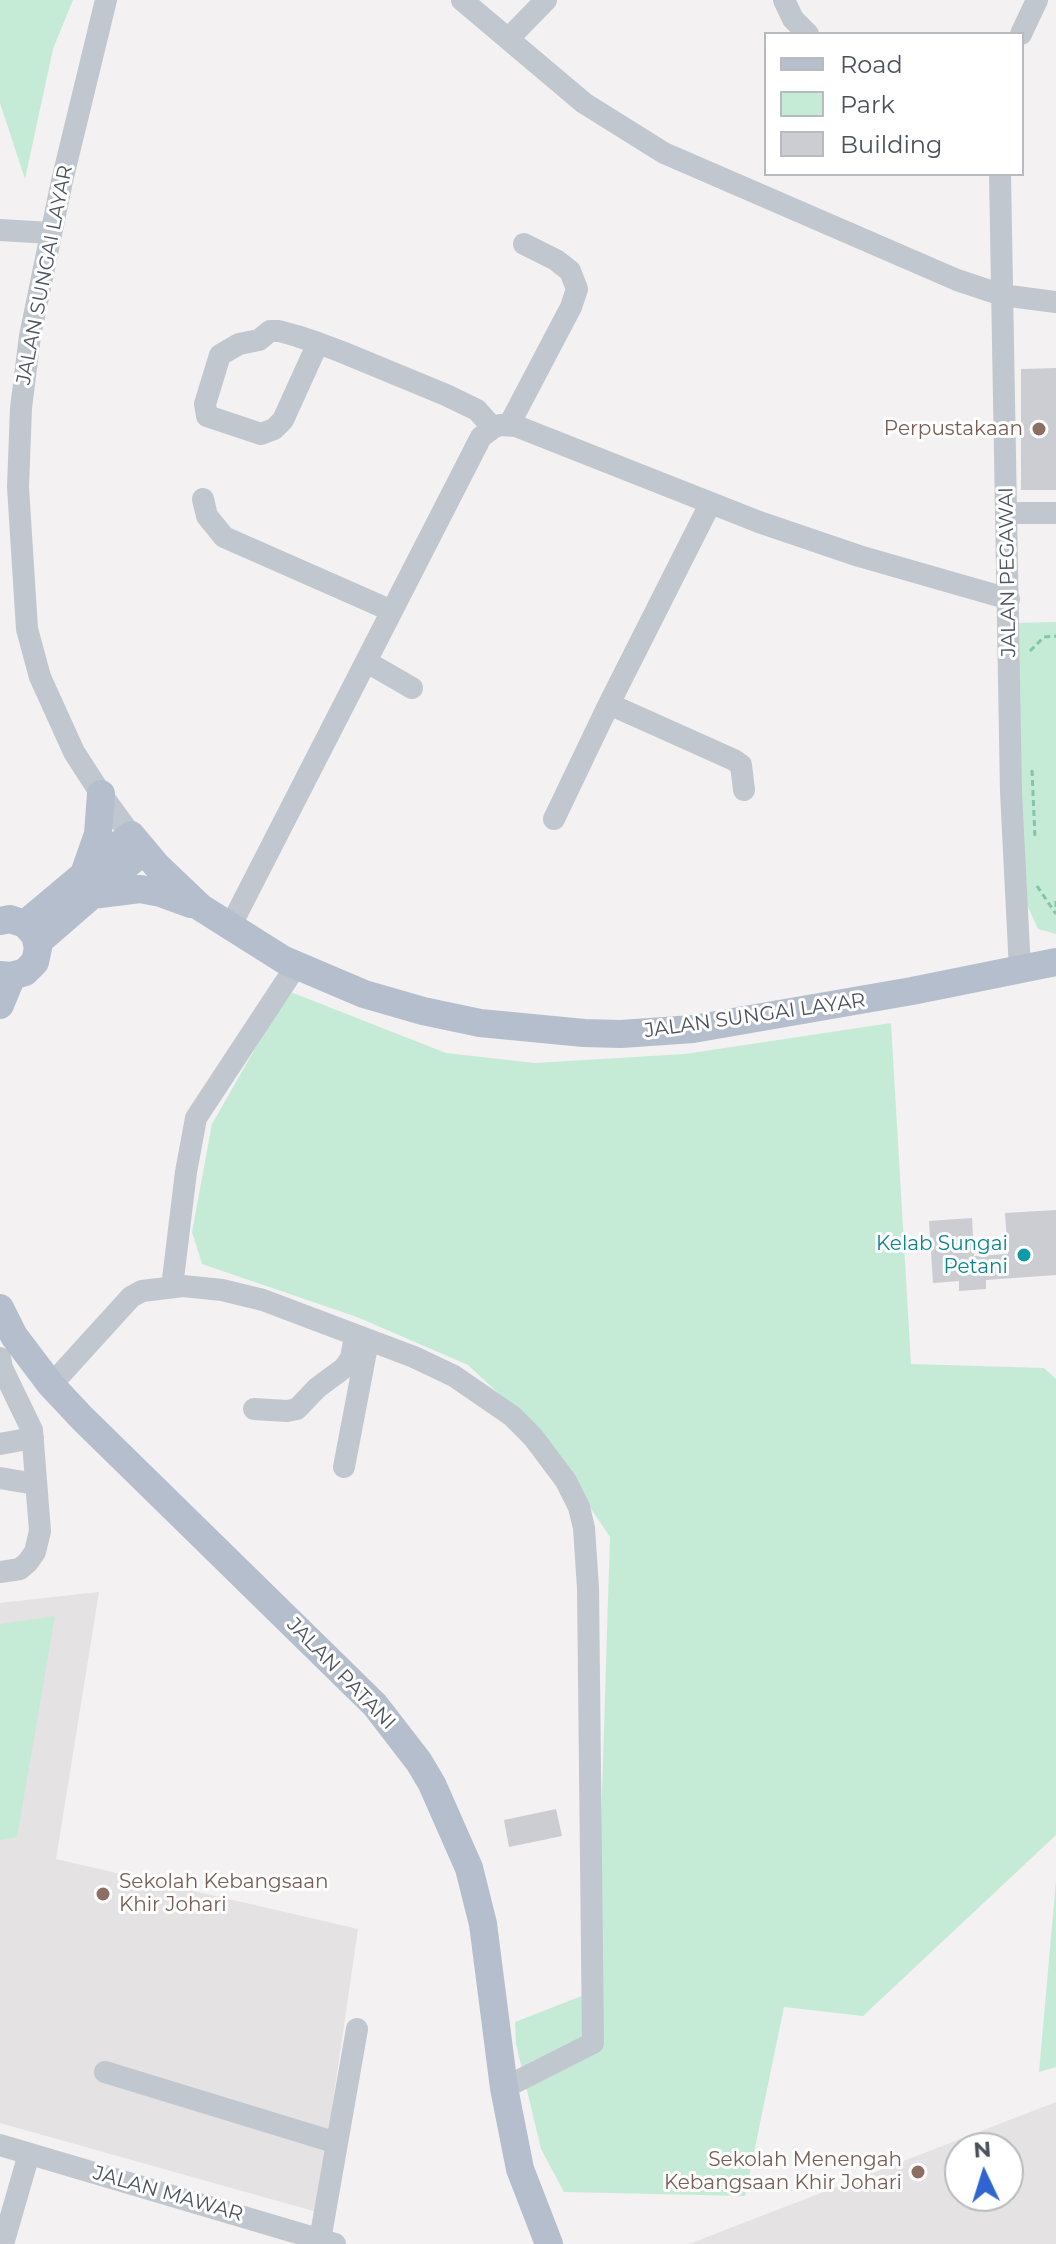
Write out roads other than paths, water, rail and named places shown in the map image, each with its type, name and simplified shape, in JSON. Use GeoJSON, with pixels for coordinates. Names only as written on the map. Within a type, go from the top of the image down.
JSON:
{"type":"FeatureCollection","features":[{"type":"Feature","properties":{"kind":"main road"},"geometry":{"type":"LineString","coordinates":[[88,885],[98,834],[101,794]]}},
{"type":"Feature","properties":{"kind":"main road"},"geometry":{"type":"LineString","coordinates":[[0,1005],[6,975],[30,967],[37,955],[21,929],[88,885],[137,843]]}},
{"type":"Feature","properties":{"kind":"main road","name":"JALAN SUNGAI LAYAR"},"geometry":{"type":"LineString","coordinates":[[137,843],[200,907],[296,966],[364,994],[461,1019],[551,1031],[621,1034],[707,1027],[1056,962]]}},
{"type":"Feature","properties":{"kind":"main road"},"geometry":{"type":"LineString","coordinates":[[88,885],[161,893],[200,907]]}},
{"type":"Feature","properties":{"kind":"main road","name":"JALAN PATANI"},"geometry":{"type":"LineString","coordinates":[[0,1308],[5,1350],[51,1385],[365,1694],[419,1762],[444,1809],[469,1868],[483,1924],[504,2088],[514,2131],[532,2163],[564,2244]]}},
{"type":"Feature","properties":{"kind":"street","name":"JALAN SUNGAI LAYAR"},"geometry":{"type":"LineString","coordinates":[[106,0],[50,233],[24,375],[9,487],[27,629],[40,677],[56,717],[101,794],[137,843]]}},
{"type":"Feature","properties":{"kind":"street"},"geometry":{"type":"LineString","coordinates":[[462,0],[584,103],[664,153],[957,280],[1002,295],[1056,302]]}},
{"type":"Feature","properties":{"kind":"street"},"geometry":{"type":"LineString","coordinates":[[508,39],[546,0]]}},
{"type":"Feature","properties":{"kind":"street"},"geometry":{"type":"LineString","coordinates":[[784,0],[793,19],[806,32]]}},
{"type":"Feature","properties":{"kind":"street"},"geometry":{"type":"LineString","coordinates":[[1022,32],[1037,0]]}},
{"type":"Feature","properties":{"kind":"street","name":"JALAN PEGAWAI"},"geometry":{"type":"LineString","coordinates":[[1000,176],[1014,889],[1020,970]]}},
{"type":"Feature","properties":{"kind":"street"},"geometry":{"type":"LineString","coordinates":[[0,230],[50,233]]}},
{"type":"Feature","properties":{"kind":"street"},"geometry":{"type":"LineString","coordinates":[[230,927],[481,437],[501,426],[571,307],[577,289],[570,271],[524,244]]}},
{"type":"Feature","properties":{"kind":"street"},"geometry":{"type":"LineString","coordinates":[[318,343],[283,420],[274,429],[261,434],[207,416],[205,404],[220,355],[226,350],[259,340],[270,331],[279,331],[318,343],[446,395],[501,426],[533,432],[710,504],[859,556],[1009,599]]}},
{"type":"Feature","properties":{"kind":"street"},"geometry":{"type":"LineString","coordinates":[[203,499],[207,516],[224,537],[392,611]]}},
{"type":"Feature","properties":{"kind":"street"},"geometry":{"type":"LineString","coordinates":[[554,819],[710,504]]}},
{"type":"Feature","properties":{"kind":"street"},"geometry":{"type":"LineString","coordinates":[[1007,513],[1056,513]]}},
{"type":"Feature","properties":{"kind":"street"},"geometry":{"type":"LineString","coordinates":[[367,662],[412,688]]}},
{"type":"Feature","properties":{"kind":"street"},"geometry":{"type":"LineString","coordinates":[[609,704],[734,760],[741,765],[744,790]]}},
{"type":"Feature","properties":{"kind":"street"},"geometry":{"type":"LineString","coordinates":[[172,1287],[196,1118],[296,966]]}},
{"type":"Feature","properties":{"kind":"street"},"geometry":{"type":"LineString","coordinates":[[51,1385],[131,1297],[142,1291],[172,1287],[222,1290],[243,1294],[414,1357],[454,1376],[512,1416],[533,1437],[566,1481],[579,1507],[584,1528],[590,1637],[593,2043],[504,2088]]}},
{"type":"Feature","properties":{"kind":"street"},"geometry":{"type":"LineString","coordinates":[[254,1409],[297,1409],[317,1388],[344,1368],[362,1338]]}},
{"type":"Feature","properties":{"kind":"street"},"geometry":{"type":"LineString","coordinates":[[344,1467],[362,1338]]}},
{"type":"Feature","properties":{"kind":"street"},"geometry":{"type":"LineString","coordinates":[[0,1572],[20,1569],[35,1552],[40,1531],[33,1438],[28,1417],[2,1368],[5,1350]]}},
{"type":"Feature","properties":{"kind":"street"},"geometry":{"type":"LineString","coordinates":[[0,1444],[33,1438]]}},
{"type":"Feature","properties":{"kind":"street"},"geometry":{"type":"LineString","coordinates":[[0,1478],[36,1484]]}},
{"type":"Feature","properties":{"kind":"street"},"geometry":{"type":"LineString","coordinates":[[328,2242],[337,2143],[357,2029]]}},
{"type":"Feature","properties":{"kind":"street"},"geometry":{"type":"LineString","coordinates":[[105,2072],[337,2143]]}},
{"type":"Feature","properties":{"kind":"street","name":"JALAN MAWAR"},"geometry":{"type":"LineString","coordinates":[[0,2145],[328,2242]]}},
{"type":"Feature","properties":{"kind":"street"},"geometry":{"type":"LineString","coordinates":[[3,2244],[29,2154]]}},
{"type":"Feature","properties":{"kind":"place","name":"Perpustakaan"},"geometry":{"type":"Point","coordinates":[1039,429]}},
{"type":"Feature","properties":{"kind":"place","name":"Kelab Sungai Petani"},"geometry":{"type":"Point","coordinates":[1024,1255]}},
{"type":"Feature","properties":{"kind":"place","name":"Sekolah Kebangsaan Khir Johari"},"geometry":{"type":"Point","coordinates":[103,1894]}},
{"type":"Feature","properties":{"kind":"place","name":"Sekolah Menengah Kebangsaan Khir Johari"},"geometry":{"type":"Point","coordinates":[918,2172]}}]}
